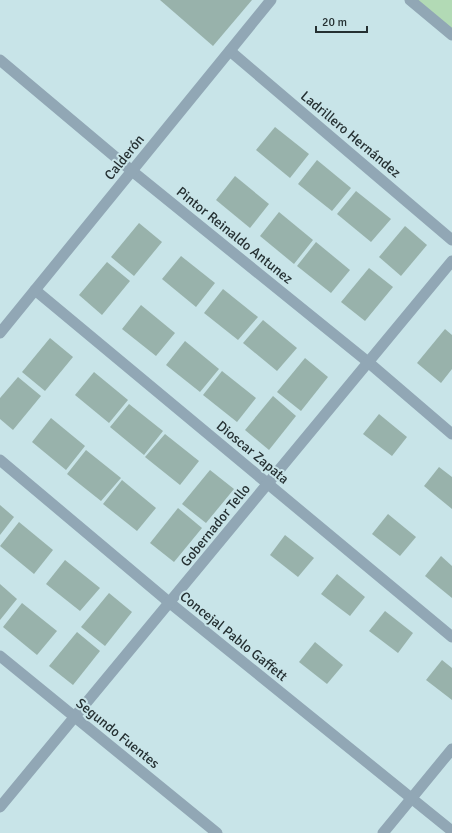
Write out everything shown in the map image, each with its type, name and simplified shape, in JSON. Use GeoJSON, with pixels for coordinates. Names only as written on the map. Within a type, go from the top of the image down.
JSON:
{"type":"FeatureCollection","features":[{"type":"Feature","properties":{"kind":"street","name":"Calderón"},"geometry":{"type":"LineString","coordinates":[[0,333],[272,0]]}},
{"type":"Feature","properties":{"kind":"street"},"geometry":{"type":"LineString","coordinates":[[410,0],[452,35]]}},
{"type":"Feature","properties":{"kind":"street","name":"Ladrillero Hernández"},"geometry":{"type":"LineString","coordinates":[[230,51],[452,240]]}},
{"type":"Feature","properties":{"kind":"street","name":"Pintor Reinaldo Antunez"},"geometry":{"type":"LineString","coordinates":[[0,60],[132,171],[368,362],[452,434]]}},
{"type":"Feature","properties":{"kind":"street","name":"Gobernador Tello"},"geometry":{"type":"LineString","coordinates":[[0,807],[452,261]]}},
{"type":"Feature","properties":{"kind":"street","name":"Dioscar Zapata"},"geometry":{"type":"LineString","coordinates":[[35,290],[452,637]]}},
{"type":"Feature","properties":{"kind":"street","name":"Concejal Pablo Gaffett"},"geometry":{"type":"LineString","coordinates":[[0,460],[170,603],[452,831]]}},
{"type":"Feature","properties":{"kind":"street","name":"Segundo Fuentes"},"geometry":{"type":"LineString","coordinates":[[0,656],[217,833]]}},
{"type":"Feature","properties":{"kind":"street"},"geometry":{"type":"LineString","coordinates":[[383,833],[452,749]]}},
{"type":"Feature","properties":{"kind":"green space"},"geometry":{"type":"Polygon","coordinates":[[[417,0],[452,0],[452,29],[417,0]]]}},
{"type":"Feature","properties":{"kind":"building"},"geometry":{"type":"Polygon","coordinates":[[[160,0],[252,0],[213,46],[160,0]]]}},
{"type":"Feature","properties":{"kind":"building"},"geometry":{"type":"Polygon","coordinates":[[[275,127],[309,154],[290,178],[256,150],[275,127]]]}},
{"type":"Feature","properties":{"kind":"building"},"geometry":{"type":"Polygon","coordinates":[[[317,160],[351,188],[332,211],[298,184],[317,160]]]}},
{"type":"Feature","properties":{"kind":"building"},"geometry":{"type":"Polygon","coordinates":[[[235,176],[269,204],[250,228],[216,200],[235,176]]]}},
{"type":"Feature","properties":{"kind":"building"},"geometry":{"type":"Polygon","coordinates":[[[356,191],[391,219],[371,242],[337,214],[356,191]]]}},
{"type":"Feature","properties":{"kind":"building"},"geometry":{"type":"Polygon","coordinates":[[[279,212],[313,240],[294,264],[260,236],[279,212]]]}},
{"type":"Feature","properties":{"kind":"building"},"geometry":{"type":"Polygon","coordinates":[[[139,223],[162,242],[134,276],[111,257],[139,223]]]}},
{"type":"Feature","properties":{"kind":"building"},"geometry":{"type":"Polygon","coordinates":[[[405,226],[427,245],[401,276],[379,257],[405,226]]]}},
{"type":"Feature","properties":{"kind":"building"},"geometry":{"type":"Polygon","coordinates":[[[316,242],[350,270],[331,293],[297,266],[316,242]]]}},
{"type":"Feature","properties":{"kind":"building"},"geometry":{"type":"Polygon","coordinates":[[[181,256],[215,283],[196,307],[162,279],[181,256]]]}},
{"type":"Feature","properties":{"kind":"building"},"geometry":{"type":"Polygon","coordinates":[[[107,262],[130,281],[102,315],[79,295],[107,262]]]}},
{"type":"Feature","properties":{"kind":"building"},"geometry":{"type":"Polygon","coordinates":[[[369,268],[393,287],[365,321],[341,302],[369,268]]]}},
{"type":"Feature","properties":{"kind":"building"},"geometry":{"type":"Polygon","coordinates":[[[223,289],[258,317],[238,340],[204,313],[223,289]]]}},
{"type":"Feature","properties":{"kind":"building"},"geometry":{"type":"Polygon","coordinates":[[[141,305],[175,333],[156,356],[122,329],[141,305]]]}},
{"type":"Feature","properties":{"kind":"building"},"geometry":{"type":"Polygon","coordinates":[[[263,320],[297,348],[277,371],[243,343],[263,320]]]}},
{"type":"Feature","properties":{"kind":"building"},"geometry":{"type":"Polygon","coordinates":[[[445,329],[452,335],[452,369],[441,383],[417,363],[445,329]]]}},
{"type":"Feature","properties":{"kind":"building"},"geometry":{"type":"Polygon","coordinates":[[[50,338],[73,357],[45,391],[22,372],[50,338]]]}},
{"type":"Feature","properties":{"kind":"building"},"geometry":{"type":"Polygon","coordinates":[[[185,341],[219,369],[200,392],[166,365],[185,341]]]}},
{"type":"Feature","properties":{"kind":"building"},"geometry":{"type":"Polygon","coordinates":[[[305,358],[328,377],[301,411],[277,392],[305,358]]]}},
{"type":"Feature","properties":{"kind":"building"},"geometry":{"type":"Polygon","coordinates":[[[222,371],[256,398],[237,422],[203,395],[222,371]]]}},
{"type":"Feature","properties":{"kind":"building"},"geometry":{"type":"Polygon","coordinates":[[[94,372],[128,400],[109,423],[75,395],[94,372]]]}},
{"type":"Feature","properties":{"kind":"building"},"geometry":{"type":"Polygon","coordinates":[[[18,377],[41,396],[13,430],[0,419],[0,398],[18,377]]]}},
{"type":"Feature","properties":{"kind":"building"},"geometry":{"type":"Polygon","coordinates":[[[273,396],[296,416],[269,450],[245,430],[273,396]]]}},
{"type":"Feature","properties":{"kind":"building"},"geometry":{"type":"Polygon","coordinates":[[[129,404],[163,431],[144,455],[110,427],[129,404]]]}},
{"type":"Feature","properties":{"kind":"building"},"geometry":{"type":"Polygon","coordinates":[[[379,414],[407,437],[392,456],[363,434],[379,414]]]}},
{"type":"Feature","properties":{"kind":"building"},"geometry":{"type":"Polygon","coordinates":[[[51,418],[85,446],[66,470],[32,442],[51,418]]]}},
{"type":"Feature","properties":{"kind":"building"},"geometry":{"type":"Polygon","coordinates":[[[165,434],[199,461],[180,485],[145,457],[165,434]]]}},
{"type":"Feature","properties":{"kind":"building"},"geometry":{"type":"Polygon","coordinates":[[[86,450],[121,478],[101,501],[67,474],[86,450]]]}},
{"type":"Feature","properties":{"kind":"building"},"geometry":{"type":"Polygon","coordinates":[[[439,467],[452,477],[452,509],[424,486],[439,467]]]}},
{"type":"Feature","properties":{"kind":"building"},"geometry":{"type":"Polygon","coordinates":[[[210,470],[234,489],[206,523],[182,504],[210,470]]]}},
{"type":"Feature","properties":{"kind":"building"},"geometry":{"type":"Polygon","coordinates":[[[122,480],[156,508],[137,531],[103,504],[122,480]]]}},
{"type":"Feature","properties":{"kind":"building"},"geometry":{"type":"Polygon","coordinates":[[[0,505],[14,517],[0,535],[0,505]]]}},
{"type":"Feature","properties":{"kind":"building"},"geometry":{"type":"Polygon","coordinates":[[[178,508],[202,528],[174,562],[150,543],[178,508]]]}},
{"type":"Feature","properties":{"kind":"building"},"geometry":{"type":"Polygon","coordinates":[[[388,514],[416,537],[400,556],[372,534],[388,514]]]}},
{"type":"Feature","properties":{"kind":"building"},"geometry":{"type":"Polygon","coordinates":[[[19,522],[53,550],[34,574],[0,546],[19,522]]]}},
{"type":"Feature","properties":{"kind":"building"},"geometry":{"type":"Polygon","coordinates":[[[285,535],[314,558],[298,577],[270,555],[285,535]]]}},
{"type":"Feature","properties":{"kind":"building"},"geometry":{"type":"Polygon","coordinates":[[[441,556],[452,566],[452,598],[425,576],[441,556]]]}},
{"type":"Feature","properties":{"kind":"building"},"geometry":{"type":"Polygon","coordinates":[[[65,560],[100,588],[80,611],[46,584],[65,560]]]}},
{"type":"Feature","properties":{"kind":"building"},"geometry":{"type":"Polygon","coordinates":[[[337,574],[365,597],[350,616],[321,594],[337,574]]]}},
{"type":"Feature","properties":{"kind":"building"},"geometry":{"type":"Polygon","coordinates":[[[0,584],[17,599],[0,620],[0,584]]]}},
{"type":"Feature","properties":{"kind":"building"},"geometry":{"type":"Polygon","coordinates":[[[109,593],[132,612],[105,646],[81,627],[109,593]]]}},
{"type":"Feature","properties":{"kind":"building"},"geometry":{"type":"Polygon","coordinates":[[[22,603],[57,631],[37,655],[3,627],[22,603]]]}},
{"type":"Feature","properties":{"kind":"building"},"geometry":{"type":"Polygon","coordinates":[[[385,611],[413,633],[398,653],[369,631],[385,611]]]}},
{"type":"Feature","properties":{"kind":"building"},"geometry":{"type":"Polygon","coordinates":[[[77,632],[100,651],[73,685],[49,666],[77,632]]]}},
{"type":"Feature","properties":{"kind":"building"},"geometry":{"type":"Polygon","coordinates":[[[315,642],[343,665],[327,684],[299,662],[315,642]]]}},
{"type":"Feature","properties":{"kind":"building"},"geometry":{"type":"Polygon","coordinates":[[[442,660],[452,668],[452,700],[426,680],[442,660]]]}}]}
